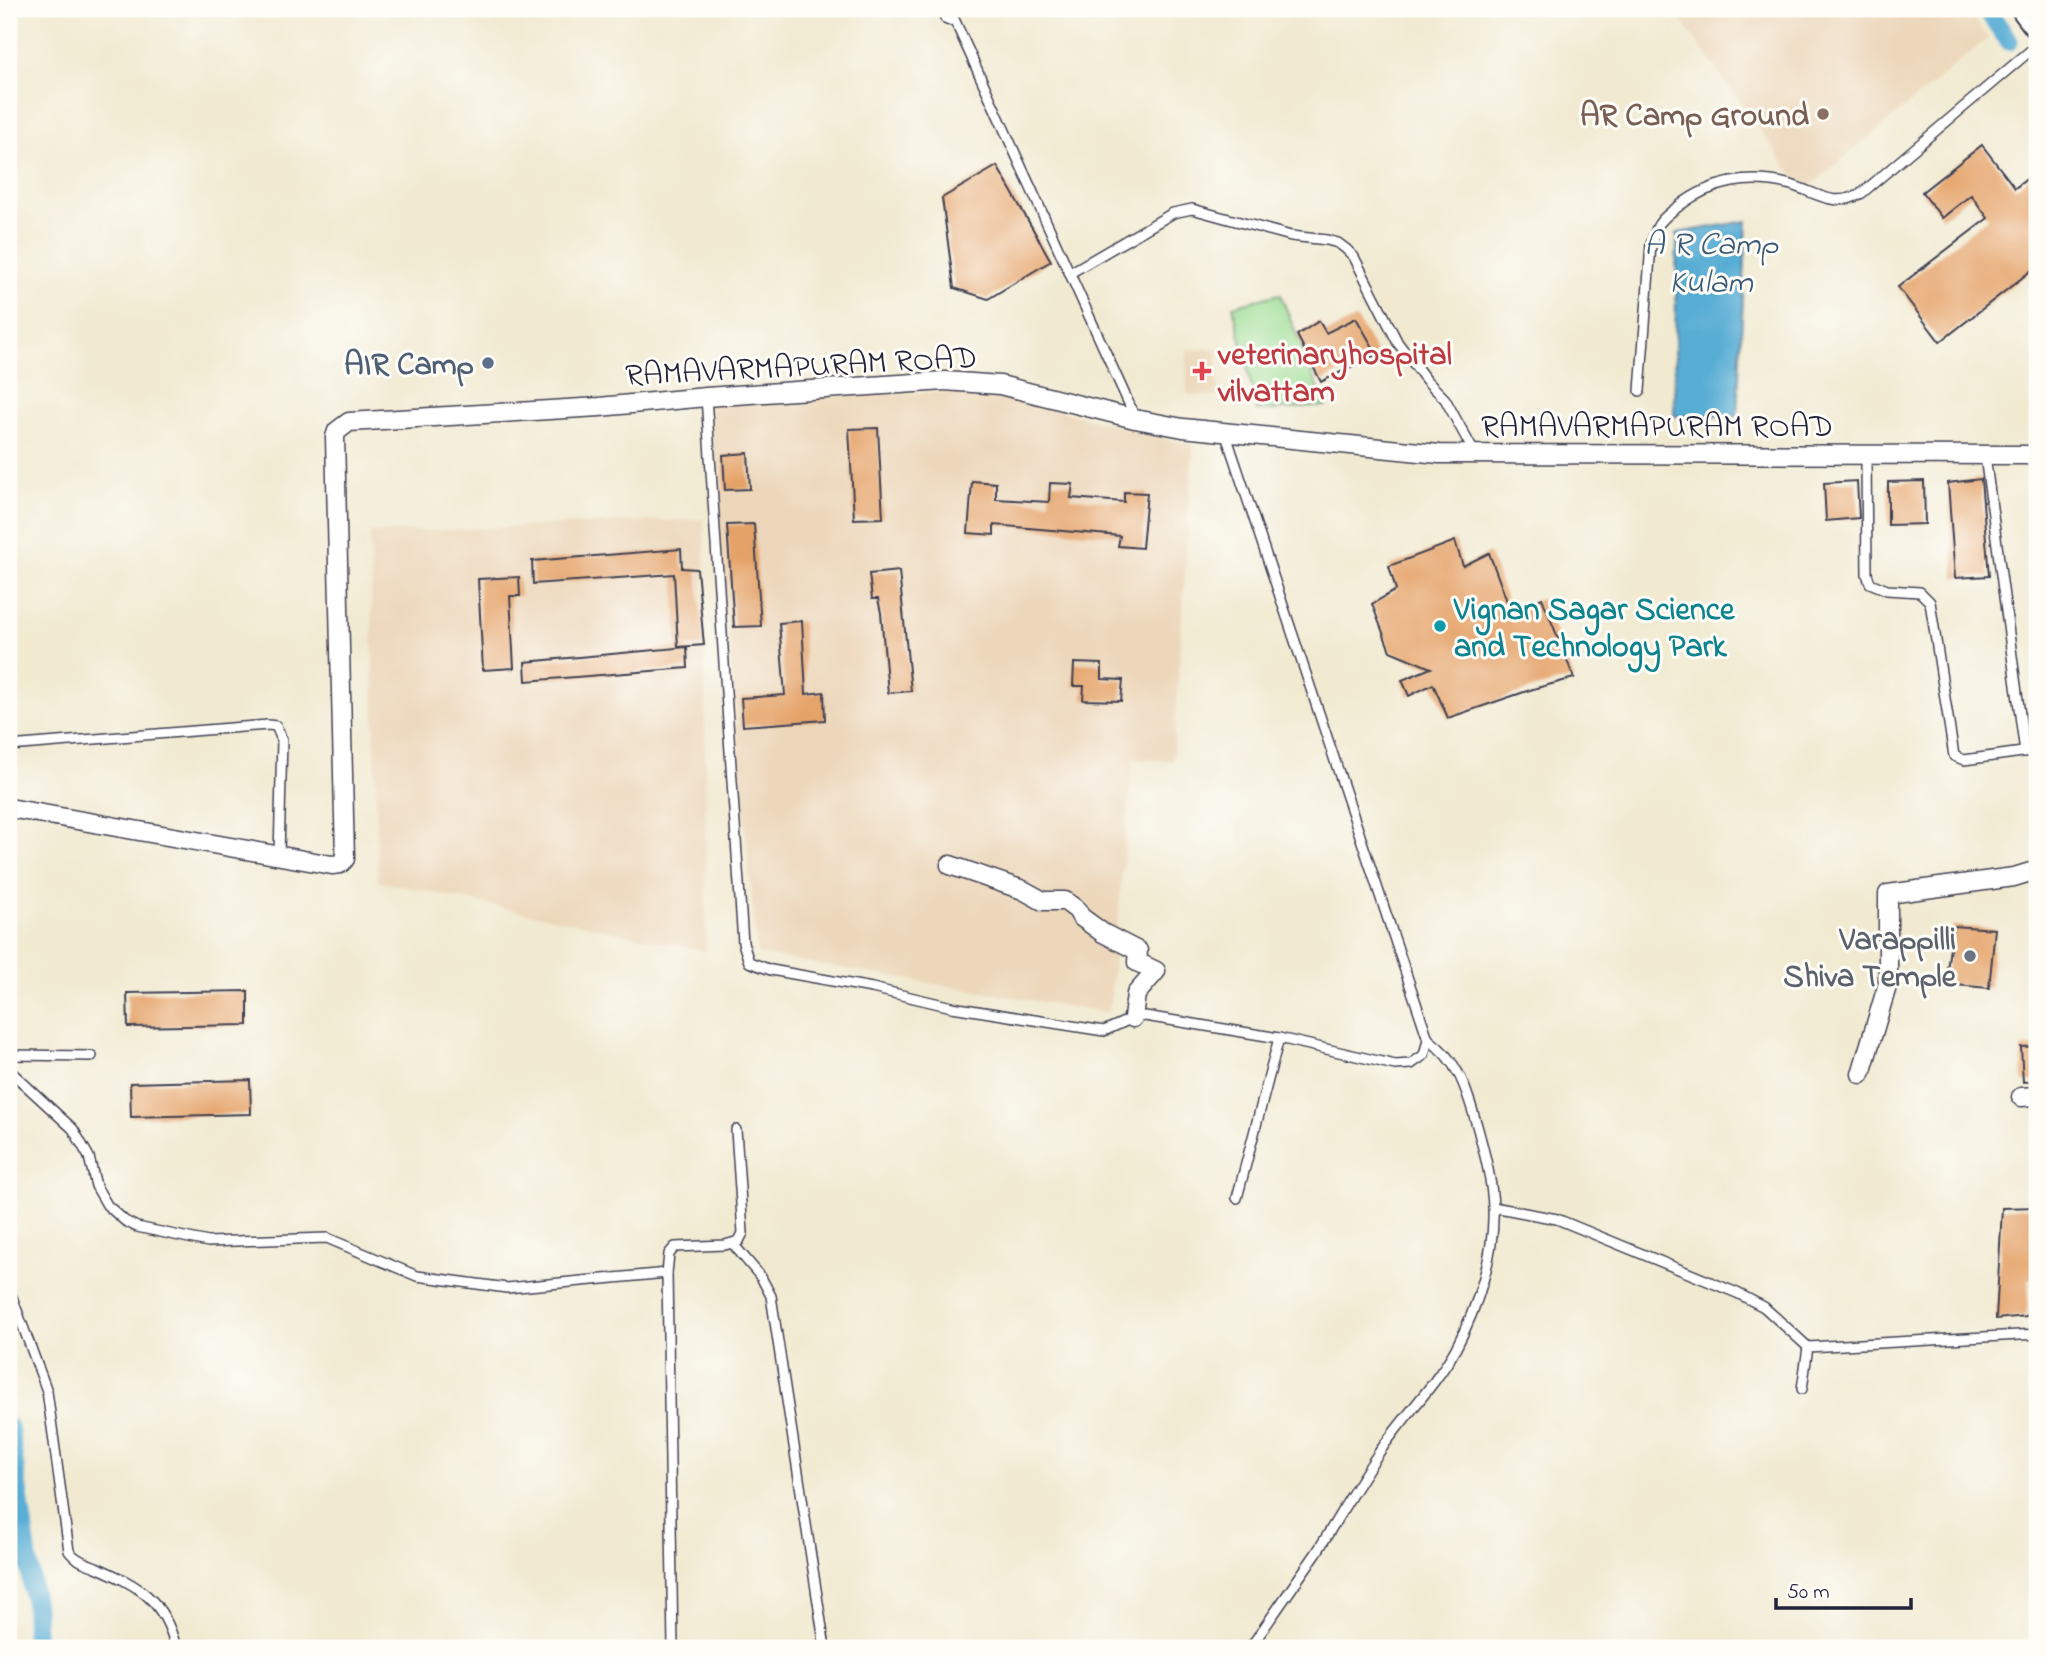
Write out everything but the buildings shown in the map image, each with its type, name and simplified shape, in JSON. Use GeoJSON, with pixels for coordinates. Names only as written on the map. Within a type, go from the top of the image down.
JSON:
{"type":"FeatureCollection","features":[{"type":"Feature","properties":{"kind":"main road"},"geometry":{"type":"LineString","coordinates":[[2025,9],[2037,25]]}},
{"type":"Feature","properties":{"kind":"street","name":"RAMAVARMAPURAM ROAD"},"geometry":{"type":"LineString","coordinates":[[9,808],[332,865],[340,864],[346,855],[335,437],[337,431],[349,422],[971,381],[1000,385],[1135,419],[1183,428],[1439,454],[2037,455]]}},
{"type":"Feature","properties":{"kind":"street"},"geometry":{"type":"LineString","coordinates":[[950,864],[1023,890],[1043,901],[1065,901],[1103,933],[1138,951],[1137,962],[1156,971],[1136,995],[1133,1018]]}},
{"type":"Feature","properties":{"kind":"street"},"geometry":{"type":"LineString","coordinates":[[1861,1074],[1888,983],[1888,894],[2014,877],[2037,870]]}},
{"type":"Feature","properties":{"kind":"lane"},"geometry":{"type":"LineString","coordinates":[[946,11],[955,21],[1135,419]]}},
{"type":"Feature","properties":{"kind":"lane"},"geometry":{"type":"LineString","coordinates":[[1640,391],[1651,244],[1658,225],[1667,215],[1693,195],[1716,184],[1739,180],[1790,185],[1828,199],[1851,199],[1862,193],[2037,45]]}},
{"type":"Feature","properties":{"kind":"lane"},"geometry":{"type":"LineString","coordinates":[[1070,274],[1183,210],[1192,209],[1292,236],[1338,243],[1354,257],[1398,343],[1444,399],[1475,454]]}},
{"type":"Feature","properties":{"kind":"lane"},"geometry":{"type":"LineString","coordinates":[[706,397],[743,943],[749,962],[771,970],[872,988],[952,1007],[1104,1031],[1133,1018],[1145,1016],[1279,1038],[1395,1065],[1411,1064],[1424,1055],[1428,1039],[1225,432]]}},
{"type":"Feature","properties":{"kind":"lane"},"geometry":{"type":"LineString","coordinates":[[1866,456],[1867,574],[1870,583],[1887,590],[1920,592],[1930,602],[1954,755],[1964,760],[2037,750]]}},
{"type":"Feature","properties":{"kind":"lane"},"geometry":{"type":"LineString","coordinates":[[1985,456],[2025,752]]}},
{"type":"Feature","properties":{"kind":"lane"},"geometry":{"type":"LineString","coordinates":[[9,746],[276,726],[282,740],[279,855]]}},
{"type":"Feature","properties":{"kind":"lane"},"geometry":{"type":"LineString","coordinates":[[1237,1198],[1279,1038]]}},
{"type":"Feature","properties":{"kind":"lane"},"geometry":{"type":"LineString","coordinates":[[1250,1648],[1316,1553],[1376,1456],[1454,1351],[1480,1292],[1492,1237],[1493,1207],[1488,1169],[1470,1101],[1453,1061],[1428,1039]]}},
{"type":"Feature","properties":{"kind":"lane"},"geometry":{"type":"LineString","coordinates":[[9,1055],[92,1056]]}},
{"type":"Feature","properties":{"kind":"lane"},"geometry":{"type":"LineString","coordinates":[[9,1070],[73,1129],[89,1157],[96,1186],[107,1205],[125,1222],[137,1227],[208,1242],[327,1238],[416,1276],[507,1288],[667,1273]]}},
{"type":"Feature","properties":{"kind":"lane"},"geometry":{"type":"LineString","coordinates":[[673,1648],[668,1254],[675,1247],[733,1244],[739,1241],[743,1233],[736,1130]]}},
{"type":"Feature","properties":{"kind":"lane"},"geometry":{"type":"LineString","coordinates":[[1493,1207],[1558,1219],[1737,1293],[1765,1307],[1808,1346],[2037,1334]]}},
{"type":"Feature","properties":{"kind":"lane"},"geometry":{"type":"LineString","coordinates":[[733,1244],[761,1277],[771,1296],[825,1648]]}},
{"type":"Feature","properties":{"kind":"lane"},"geometry":{"type":"LineString","coordinates":[[9,1289],[47,1391],[69,1551],[77,1559],[146,1593],[172,1632],[176,1648]]}},
{"type":"Feature","properties":{"kind":"lane"},"geometry":{"type":"LineString","coordinates":[[1802,1389],[1808,1346]]}},
{"type":"Feature","properties":{"kind":"shaded area","name":"AR Camp Ground"},"geometry":{"type":"Polygon","coordinates":[[[1673,9],[1967,9],[1988,38],[1804,191],[1673,9]]]}},
{"type":"Feature","properties":{"kind":"shaded area","name":"veterinaryhospital vilvattam"},"geometry":{"type":"Polygon","coordinates":[[[1187,349],[1217,349],[1218,397],[1187,394],[1187,349]]]}},
{"type":"Feature","properties":{"kind":"shaded area"},"geometry":{"type":"Polygon","coordinates":[[[981,391],[1193,445],[1173,761],[1133,759],[1109,1013],[757,954],[707,400],[981,391]]]}},
{"type":"Feature","properties":{"kind":"shaded area"},"geometry":{"type":"Polygon","coordinates":[[[704,519],[706,951],[378,881],[370,533],[704,519]]]}},
{"type":"Feature","properties":{"kind":"green space"},"geometry":{"type":"Polygon","coordinates":[[[1280,294],[1326,406],[1257,411],[1233,306],[1280,294]]]}},
{"type":"Feature","properties":{"kind":"water","name":"A R Camp Kulam"},"geometry":{"type":"Polygon","coordinates":[[[1747,221],[1737,416],[1674,416],[1677,233],[1747,221]]]}},
{"type":"Feature","properties":{"kind":"waterway"},"geometry":{"type":"LineString","coordinates":[[1986,9],[2009,41]]}},
{"type":"Feature","properties":{"kind":"waterway"},"geometry":{"type":"LineString","coordinates":[[9,1427],[35,1607],[36,1648]]}},
{"type":"Feature","properties":{"kind":"place","name":"AR Camp Ground"},"geometry":{"type":"Point","coordinates":[1823,114]}},
{"type":"Feature","properties":{"kind":"place","name":"AIR Camp"},"geometry":{"type":"Point","coordinates":[488,363]}},
{"type":"Feature","properties":{"kind":"place","name":"veterinaryhospital vilvattam"},"geometry":{"type":"Point","coordinates":[1202,371]}},
{"type":"Feature","properties":{"kind":"place","name":"Vignan Sagar Science and Technology Park"},"geometry":{"type":"Point","coordinates":[1440,626]}},
{"type":"Feature","properties":{"kind":"place","name":"Varappilli Shiva Temple"},"geometry":{"type":"Point","coordinates":[1970,956]}}]}
